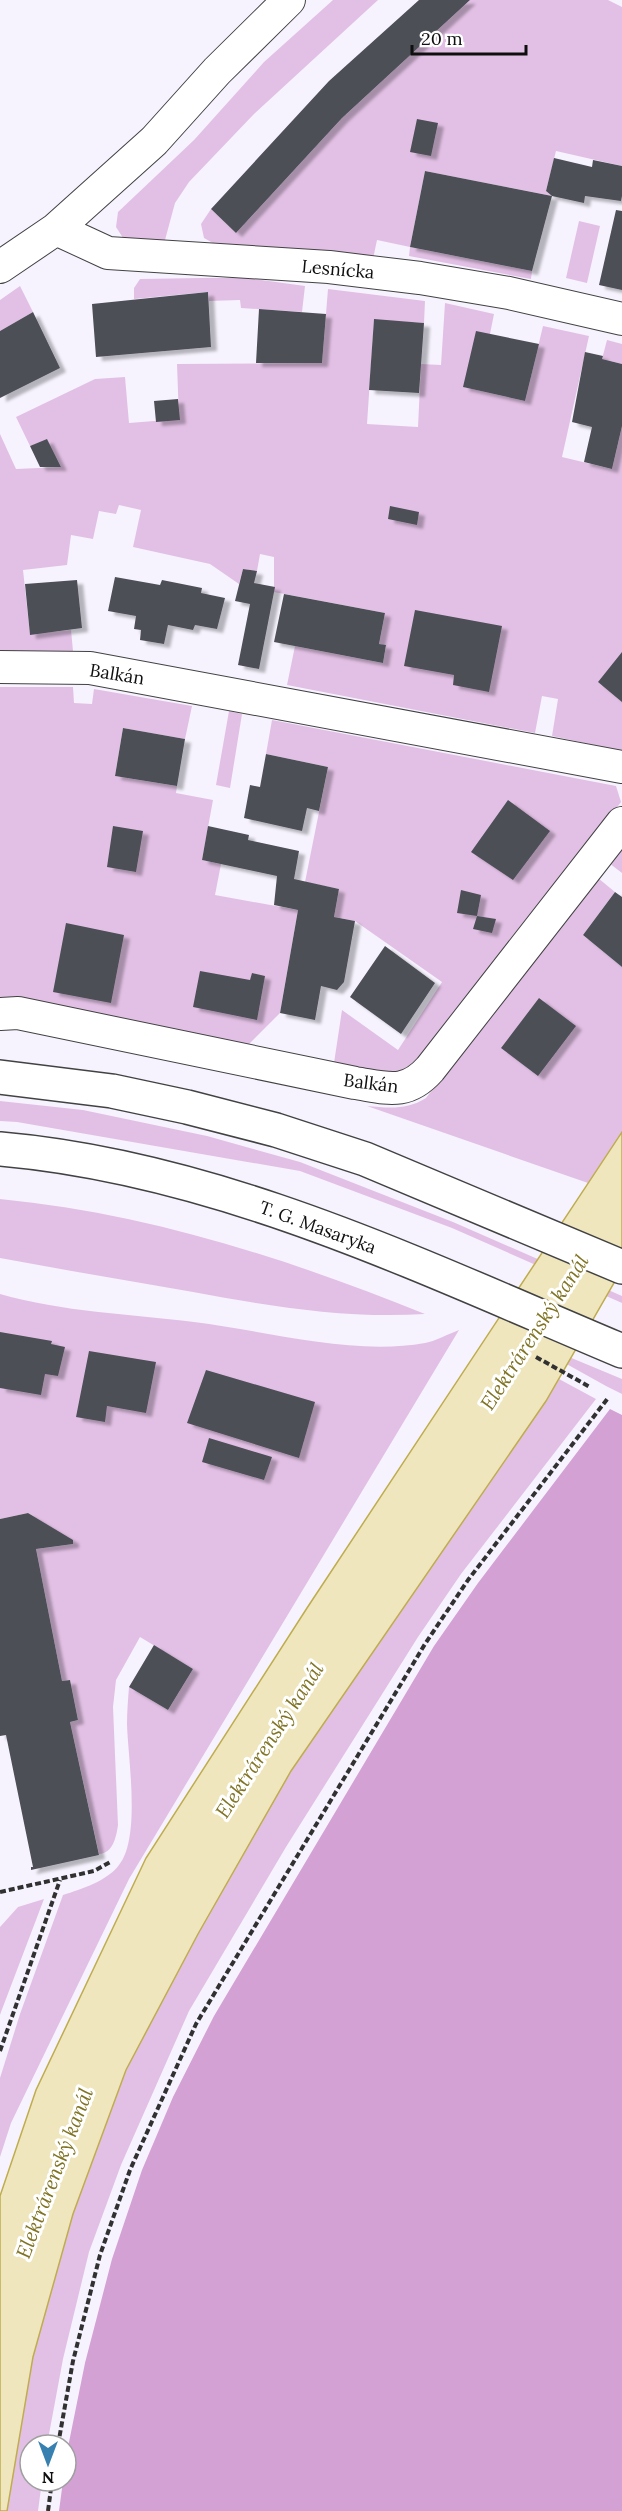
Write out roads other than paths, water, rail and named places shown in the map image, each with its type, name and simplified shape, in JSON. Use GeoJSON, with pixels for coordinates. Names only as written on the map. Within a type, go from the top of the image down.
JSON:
{"type":"FeatureCollection","features":[{"type":"Feature","properties":{"kind":"street"},"geometry":{"type":"LineString","coordinates":[[0,267],[56,229],[154,141],[217,71],[289,0]]}},
{"type":"Feature","properties":{"kind":"street","name":"Lesnícka"},"geometry":{"type":"LineString","coordinates":[[56,229],[108,253],[329,267],[420,278],[509,293],[622,319]]}},
{"type":"Feature","properties":{"kind":"street","name":"Balkán"},"geometry":{"type":"LineString","coordinates":[[0,667],[90,668],[622,767]]}},
{"type":"Feature","properties":{"kind":"street","name":"Balkán"},"geometry":{"type":"LineString","coordinates":[[0,1014],[18,1013],[355,1083],[401,1089],[422,1079],[622,823]]}},
{"type":"Feature","properties":{"kind":"street"},"geometry":{"type":"LineString","coordinates":[[0,1077],[112,1091],[276,1130],[365,1159],[547,1233],[622,1267]]}},
{"type":"Feature","properties":{"kind":"street","name":"T. G. Masaryka"},"geometry":{"type":"LineString","coordinates":[[0,1149],[94,1161],[163,1177],[244,1201],[327,1228],[612,1346]]}},
{"type":"Feature","properties":{"kind":"water","name":"Elektrárenský kanál"},"geometry":{"type":"Polygon","coordinates":[[[622,1132],[622,1269],[546,1401],[291,1771],[198,1934],[126,2070],[73,2214],[33,2357],[20,2433],[18,2433],[7,2511],[0,2511],[0,2196],[36,2090],[146,1858],[307,1608],[622,1132]]]}}]}
